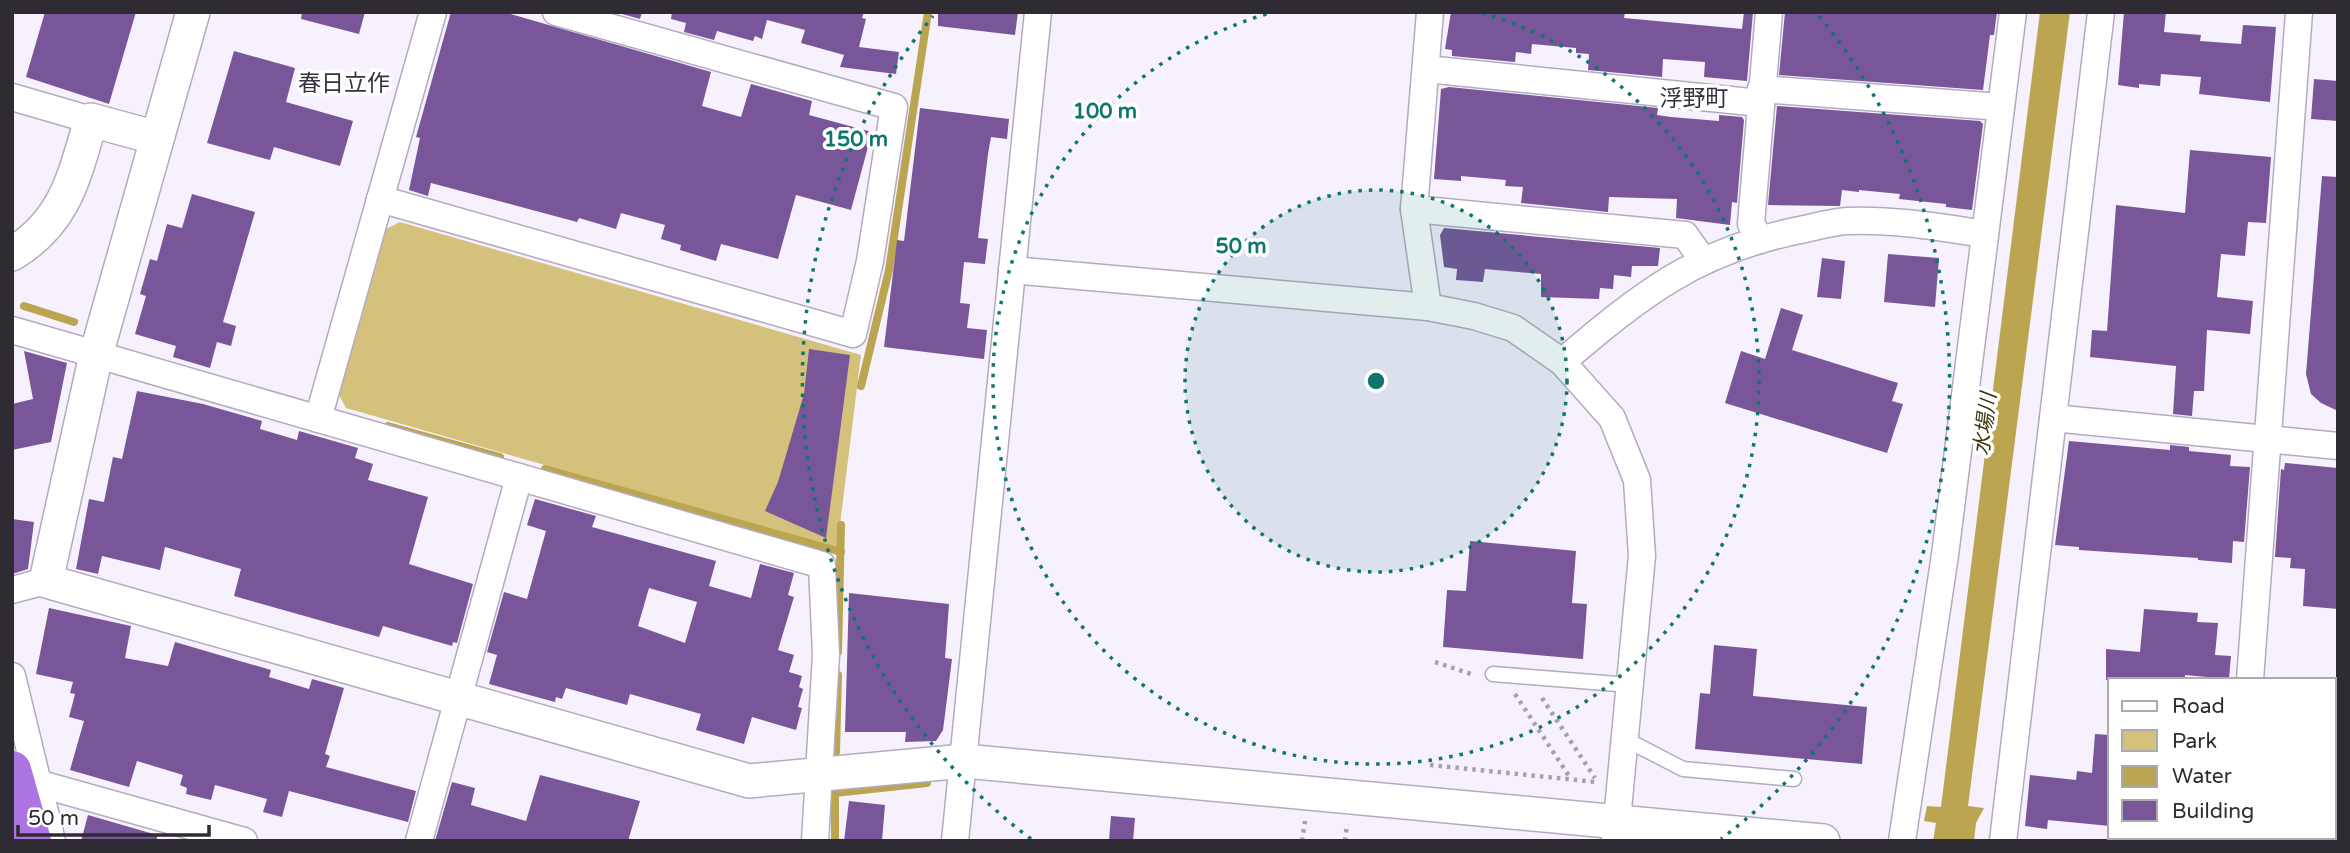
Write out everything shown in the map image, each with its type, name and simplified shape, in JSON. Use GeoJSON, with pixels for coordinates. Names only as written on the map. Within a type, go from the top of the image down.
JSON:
{"type":"FeatureCollection","features":[{"type":"Feature","properties":{"kind":"highway"},"geometry":{"type":"LineString","coordinates":[[24,777],[32,841]]}},
{"type":"Feature","properties":{"kind":"street"},"geometry":{"type":"LineString","coordinates":[[46,581],[96,355],[193,12]]}},
{"type":"Feature","properties":{"kind":"street"},"geometry":{"type":"LineString","coordinates":[[318,419],[433,12]]}},
{"type":"Feature","properties":{"kind":"street"},"geometry":{"type":"LineString","coordinates":[[380,199],[853,334],[870,261],[894,107],[556,12]]}},
{"type":"Feature","properties":{"kind":"street"},"geometry":{"type":"LineString","coordinates":[[955,841],[1038,12]]}},
{"type":"Feature","properties":{"kind":"street"},"geometry":{"type":"LineString","coordinates":[[1428,307],[1414,209],[1430,12]]}},
{"type":"Feature","properties":{"kind":"street"},"geometry":{"type":"LineString","coordinates":[[1761,240],[1751,224],[1769,12]]}},
{"type":"Feature","properties":{"kind":"street"},"geometry":{"type":"LineString","coordinates":[[1902,841],[1945,555],[2013,12]]}},
{"type":"Feature","properties":{"kind":"street"},"geometry":{"type":"LineString","coordinates":[[2003,841],[2101,12]]}},
{"type":"Feature","properties":{"kind":"street"},"geometry":{"type":"LineString","coordinates":[[2250,678],[2299,12]]}},
{"type":"Feature","properties":{"kind":"street"},"geometry":{"type":"LineString","coordinates":[[1426,69],[1760,96],[2001,107]]}},
{"type":"Feature","properties":{"kind":"street"},"geometry":{"type":"LineString","coordinates":[[12,97],[157,138]]}},
{"type":"Feature","properties":{"kind":"street"},"geometry":{"type":"LineString","coordinates":[[12,254],[34,241],[55,218],[69,191],[91,120]]}},
{"type":"Feature","properties":{"kind":"street"},"geometry":{"type":"LineString","coordinates":[[1414,209],[1685,235],[1703,260]]}},
{"type":"Feature","properties":{"kind":"street"},"geometry":{"type":"LineString","coordinates":[[1562,362],[1630,305],[1665,280],[1703,260],[1761,240],[1845,221],[1909,223],[1984,234]]}},
{"type":"Feature","properties":{"kind":"street"},"geometry":{"type":"LineString","coordinates":[[1012,270],[1428,307],[1474,316],[1513,328],[1562,362],[1612,418],[1637,480],[1642,556],[1616,831]]}},
{"type":"Feature","properties":{"kind":"street"},"geometry":{"type":"LineString","coordinates":[[12,330],[822,565],[826,655],[816,841]]}},
{"type":"Feature","properties":{"kind":"street"},"geometry":{"type":"LineString","coordinates":[[2053,418],[2338,446]]}},
{"type":"Feature","properties":{"kind":"street"},"geometry":{"type":"LineString","coordinates":[[419,841],[519,477]]}},
{"type":"Feature","properties":{"kind":"street"},"geometry":{"type":"LineString","coordinates":[[12,590],[46,581],[748,781],[964,761],[1616,831],[1820,841]]}},
{"type":"Feature","properties":{"kind":"street"},"geometry":{"type":"LineString","coordinates":[[12,676],[24,777],[52,841]]}},
{"type":"Feature","properties":{"kind":"street"},"geometry":{"type":"LineString","coordinates":[[24,777],[244,841]]}},
{"type":"Feature","properties":{"kind":"lane"},"geometry":{"type":"LineString","coordinates":[[1489,676],[1630,685]]}},
{"type":"Feature","properties":{"kind":"lane"},"geometry":{"type":"LineString","coordinates":[[1625,739],[1683,769],[1794,779]]}},
{"type":"Feature","properties":{"kind":"path"},"geometry":{"type":"LineString","coordinates":[[1435,662],[1489,676]]}},
{"type":"Feature","properties":{"kind":"path"},"geometry":{"type":"LineString","coordinates":[[1521,691],[1511,688],[1572,779]]}},
{"type":"Feature","properties":{"kind":"path"},"geometry":{"type":"LineString","coordinates":[[1430,765],[1600,784],[1543,698],[1532,695]]}},
{"type":"Feature","properties":{"kind":"path"},"geometry":{"type":"LineString","coordinates":[[1302,841],[1305,818]]}},
{"type":"Feature","properties":{"kind":"path"},"geometry":{"type":"LineString","coordinates":[[1345,841],[1348,822]]}},
{"type":"Feature","properties":{"kind":"green space"},"geometry":{"type":"Polygon","coordinates":[[[400,222],[861,355],[837,549],[346,408],[339,395],[386,229],[400,222]]]}},
{"type":"Feature","properties":{"kind":"water"},"geometry":{"type":"Polygon","coordinates":[[[2040,12],[2070,12],[1968,806],[1984,808],[1976,823],[1974,841],[1933,841],[1936,823],[1924,821],[1927,806],[1941,807],[2040,12]]]}},
{"type":"Feature","properties":{"kind":"building"},"geometry":{"type":"Polygon","coordinates":[[[45,12],[136,12],[109,104],[26,77],[45,12]]]}},
{"type":"Feature","properties":{"kind":"building"},"geometry":{"type":"Polygon","coordinates":[[[302,12],[365,12],[359,34],[301,19],[302,12]]]}},
{"type":"Feature","properties":{"kind":"building"},"geometry":{"type":"Polygon","coordinates":[[[451,12],[504,12],[711,72],[702,106],[741,117],[751,84],[812,101],[809,115],[872,132],[851,210],[796,195],[778,259],[721,244],[716,261],[680,250],[681,245],[661,239],[665,225],[621,213],[616,229],[579,218],[577,222],[431,183],[428,196],[409,190],[420,138],[416,137],[451,12]]]}},
{"type":"Feature","properties":{"kind":"building"},"geometry":{"type":"Polygon","coordinates":[[[615,12],[642,12],[640,19],[615,12]]]}},
{"type":"Feature","properties":{"kind":"building"},"geometry":{"type":"Polygon","coordinates":[[[672,12],[864,12],[862,18],[866,19],[859,47],[899,52],[896,74],[840,67],[844,55],[801,43],[805,30],[767,20],[762,39],[755,36],[753,41],[717,31],[714,40],[684,32],[686,23],[671,19],[672,12]]]}},
{"type":"Feature","properties":{"kind":"building"},"geometry":{"type":"Polygon","coordinates":[[[938,12],[1018,12],[1015,35],[938,26],[938,12]]]}},
{"type":"Feature","properties":{"kind":"building"},"geometry":{"type":"Polygon","coordinates":[[[1451,12],[1625,12],[1624,18],[1742,29],[1744,12],[1753,12],[1747,81],[1704,77],[1705,62],[1663,59],[1662,77],[1588,70],[1589,54],[1576,53],[1576,48],[1532,44],[1531,54],[1516,52],[1515,62],[1452,56],[1452,50],[1445,49],[1451,12]]]}},
{"type":"Feature","properties":{"kind":"building"},"geometry":{"type":"Polygon","coordinates":[[[1785,12],[1997,12],[1994,35],[1990,35],[1983,90],[1779,75],[1785,12]]]}},
{"type":"Feature","properties":{"kind":"building"},"geometry":{"type":"Polygon","coordinates":[[[2124,12],[2166,12],[2164,32],[2201,35],[2200,41],[2241,44],[2243,25],[2276,27],[2270,102],[2199,94],[2201,77],[2161,74],[2160,86],[2139,84],[2139,88],[2118,85],[2124,12]]]}},
{"type":"Feature","properties":{"kind":"building"},"geometry":{"type":"Polygon","coordinates":[[[234,51],[295,68],[286,102],[353,121],[340,166],[274,147],[270,160],[207,143],[234,51]]]}},
{"type":"Feature","properties":{"kind":"building"},"geometry":{"type":"Polygon","coordinates":[[[2314,79],[2338,81],[2338,121],[2311,119],[2314,79]]]}},
{"type":"Feature","properties":{"kind":"building"},"geometry":{"type":"Polygon","coordinates":[[[1449,87],[1658,108],[1657,115],[1671,117],[1719,121],[1719,115],[1742,117],[1744,120],[1737,203],[1732,202],[1730,225],[1676,218],[1677,199],[1609,197],[1608,212],[1521,203],[1523,187],[1505,186],[1506,180],[1461,176],[1461,181],[1434,179],[1441,89],[1449,87]]]}},
{"type":"Feature","properties":{"kind":"building"},"geometry":{"type":"Polygon","coordinates":[[[1777,106],[1980,121],[1983,124],[1972,210],[1899,199],[1900,194],[1859,190],[1842,190],[1840,206],[1768,205],[1777,106]]]}},
{"type":"Feature","properties":{"kind":"building"},"geometry":{"type":"Polygon","coordinates":[[[920,108],[1009,119],[1007,139],[991,137],[988,154],[978,238],[988,239],[985,264],[964,262],[960,303],[970,304],[967,328],[987,330],[984,359],[884,347],[897,240],[904,241],[920,108]]]}},
{"type":"Feature","properties":{"kind":"building"},"geometry":{"type":"Polygon","coordinates":[[[2190,150],[2271,157],[2266,223],[2248,222],[2245,256],[2221,254],[2217,297],[2253,301],[2250,334],[2207,330],[2204,391],[2194,391],[2192,416],[2173,414],[2176,366],[2090,357],[2092,330],[2107,331],[2116,205],[2185,213],[2190,150]]]}},
{"type":"Feature","properties":{"kind":"building"},"geometry":{"type":"Polygon","coordinates":[[[2322,176],[2338,177],[2338,411],[2321,403],[2311,394],[2306,374],[2322,176]]]}},
{"type":"Feature","properties":{"kind":"building"},"geometry":{"type":"Polygon","coordinates":[[[192,194],[255,212],[223,322],[236,326],[231,346],[217,342],[210,368],[173,357],[176,346],[135,334],[146,296],[140,294],[150,259],[157,261],[167,224],[182,228],[192,194]]]}},
{"type":"Feature","properties":{"kind":"building"},"geometry":{"type":"Polygon","coordinates":[[[1444,228],[1660,248],[1658,266],[1632,266],[1631,277],[1614,275],[1613,289],[1600,288],[1599,299],[1541,297],[1541,274],[1485,269],[1483,282],[1456,280],[1457,269],[1444,267],[1440,235],[1444,228]]]}},
{"type":"Feature","properties":{"kind":"building"},"geometry":{"type":"Polygon","coordinates":[[[1888,254],[1939,258],[1935,307],[1884,302],[1888,254]]]}},
{"type":"Feature","properties":{"kind":"building"},"geometry":{"type":"Polygon","coordinates":[[[1822,258],[1845,261],[1841,299],[1817,297],[1822,258]]]}},
{"type":"Feature","properties":{"kind":"building"},"geometry":{"type":"Polygon","coordinates":[[[1781,308],[1803,315],[1792,350],[1898,383],[1892,401],[1903,404],[1887,453],[1725,403],[1741,351],[1765,359],[1781,308]]]}},
{"type":"Feature","properties":{"kind":"building"},"geometry":{"type":"Polygon","coordinates":[[[809,349],[850,355],[826,538],[765,511],[778,482],[804,394],[809,349]]]}},
{"type":"Feature","properties":{"kind":"building"},"geometry":{"type":"Polygon","coordinates":[[[24,351],[67,363],[51,442],[12,450],[12,404],[33,399],[24,351]]]}},
{"type":"Feature","properties":{"kind":"building"},"geometry":{"type":"Polygon","coordinates":[[[137,391],[203,404],[262,421],[260,429],[297,440],[299,431],[358,448],[355,458],[373,464],[368,480],[428,497],[409,564],[473,584],[457,643],[453,642],[452,646],[383,626],[379,637],[234,596],[241,569],[165,547],[160,570],[102,556],[98,574],[76,569],[89,499],[104,502],[113,457],[122,459],[137,391]]]}},
{"type":"Feature","properties":{"kind":"building"},"geometry":{"type":"Polygon","coordinates":[[[2069,441],[2170,450],[2170,445],[2189,447],[2189,451],[2231,455],[2230,466],[2250,467],[2244,542],[2233,541],[2232,563],[2198,558],[2079,550],[2079,547],[2055,545],[2069,441]]]}},
{"type":"Feature","properties":{"kind":"building"},"geometry":{"type":"Polygon","coordinates":[[[2285,463],[2338,468],[2338,609],[2303,606],[2305,569],[2290,568],[2291,558],[2275,557],[2281,469],[2284,470],[2285,463]]]}},
{"type":"Feature","properties":{"kind":"building"},"geometry":{"type":"Polygon","coordinates":[[[535,499],[596,516],[592,527],[716,561],[709,586],[751,598],[760,564],[794,573],[788,595],[794,597],[778,650],[794,655],[789,672],[802,676],[799,687],[803,689],[798,707],[802,708],[796,730],[752,717],[744,744],[696,730],[701,714],[630,694],[627,705],[566,688],[562,699],[556,697],[555,702],[489,684],[497,655],[487,652],[504,592],[527,599],[546,531],[527,525],[535,499]],[[649,588],[638,626],[685,643],[697,602],[649,588]]]}},
{"type":"Feature","properties":{"kind":"building"},"geometry":{"type":"Polygon","coordinates":[[[12,519],[34,522],[28,569],[12,574],[12,519]]]}},
{"type":"Feature","properties":{"kind":"building"},"geometry":{"type":"Polygon","coordinates":[[[1470,541],[1576,551],[1572,603],[1587,604],[1583,659],[1443,647],[1447,590],[1466,591],[1470,541]]]}},
{"type":"Feature","properties":{"kind":"building"},"geometry":{"type":"Polygon","coordinates":[[[849,593],[949,604],[945,658],[952,659],[943,730],[936,741],[905,742],[906,732],[845,732],[849,593]]]}},
{"type":"Feature","properties":{"kind":"building"},"geometry":{"type":"Polygon","coordinates":[[[49,608],[131,626],[125,658],[168,666],[175,642],[271,670],[269,677],[309,689],[312,679],[344,688],[325,754],[330,756],[326,767],[416,791],[408,822],[289,791],[282,817],[263,812],[267,799],[215,785],[211,800],[186,794],[187,788],[180,785],[183,775],[137,761],[129,787],[70,770],[84,721],[69,717],[75,694],[70,693],[73,682],[36,674],[49,608]]]}},
{"type":"Feature","properties":{"kind":"building"},"geometry":{"type":"Polygon","coordinates":[[[2144,609],[2198,613],[2197,622],[2218,623],[2215,655],[2231,656],[2229,678],[2185,675],[2185,678],[2106,680],[2106,649],[2140,652],[2144,609]]]}},
{"type":"Feature","properties":{"kind":"building"},"geometry":{"type":"Polygon","coordinates":[[[1714,645],[1757,649],[1753,696],[1867,707],[1862,764],[1695,749],[1700,693],[1710,694],[1714,645]]]}},
{"type":"Feature","properties":{"kind":"building"},"geometry":{"type":"Polygon","coordinates":[[[2095,734],[2108,735],[2108,826],[2048,820],[2047,829],[2025,826],[2030,775],[2076,780],[2077,771],[2092,773],[2095,734]]]}},
{"type":"Feature","properties":{"kind":"building"},"geometry":{"type":"Polygon","coordinates":[[[540,775],[640,801],[628,841],[435,841],[452,782],[475,788],[471,805],[526,821],[540,775]]]}},
{"type":"Feature","properties":{"kind":"building"},"geometry":{"type":"Polygon","coordinates":[[[849,801],[885,805],[882,841],[844,841],[849,801]]]}},
{"type":"Feature","properties":{"kind":"building"},"geometry":{"type":"Polygon","coordinates":[[[88,815],[157,835],[157,841],[81,841],[88,815]]]}},
{"type":"Feature","properties":{"kind":"building"},"geometry":{"type":"Polygon","coordinates":[[[1111,816],[1135,818],[1133,841],[1109,841],[1111,816]]]}},
{"type":"Feature","properties":{"kind":"waterway"},"geometry":{"type":"LineString","coordinates":[[861,386],[889,270],[928,12]]}},
{"type":"Feature","properties":{"kind":"waterway"},"geometry":{"type":"LineString","coordinates":[[24,306],[74,322]]}},
{"type":"Feature","properties":{"kind":"waterway"},"geometry":{"type":"LineString","coordinates":[[388,426],[500,457]]}},
{"type":"Feature","properties":{"kind":"waterway"},"geometry":{"type":"LineString","coordinates":[[545,469],[841,552]]}},
{"type":"Feature","properties":{"kind":"waterway"},"geometry":{"type":"LineString","coordinates":[[838,652],[841,525]]}},
{"type":"Feature","properties":{"kind":"waterway"},"geometry":{"type":"LineString","coordinates":[[836,752],[838,675]]}},
{"type":"Feature","properties":{"kind":"waterway"},"geometry":{"type":"LineString","coordinates":[[835,841],[835,793],[927,783]]}},
{"type":"Feature","properties":{"kind":"district","name":"春日立作"},"geometry":{"type":"Point","coordinates":[344,83]}},
{"type":"Feature","properties":{"kind":"district","name":"浮野町"},"geometry":{"type":"Point","coordinates":[1694,98]}},
{"type":"Feature","properties":{"kind":"water label","name":"水場川"},"geometry":{"type":"Point","coordinates":[1985,424]}}]}
